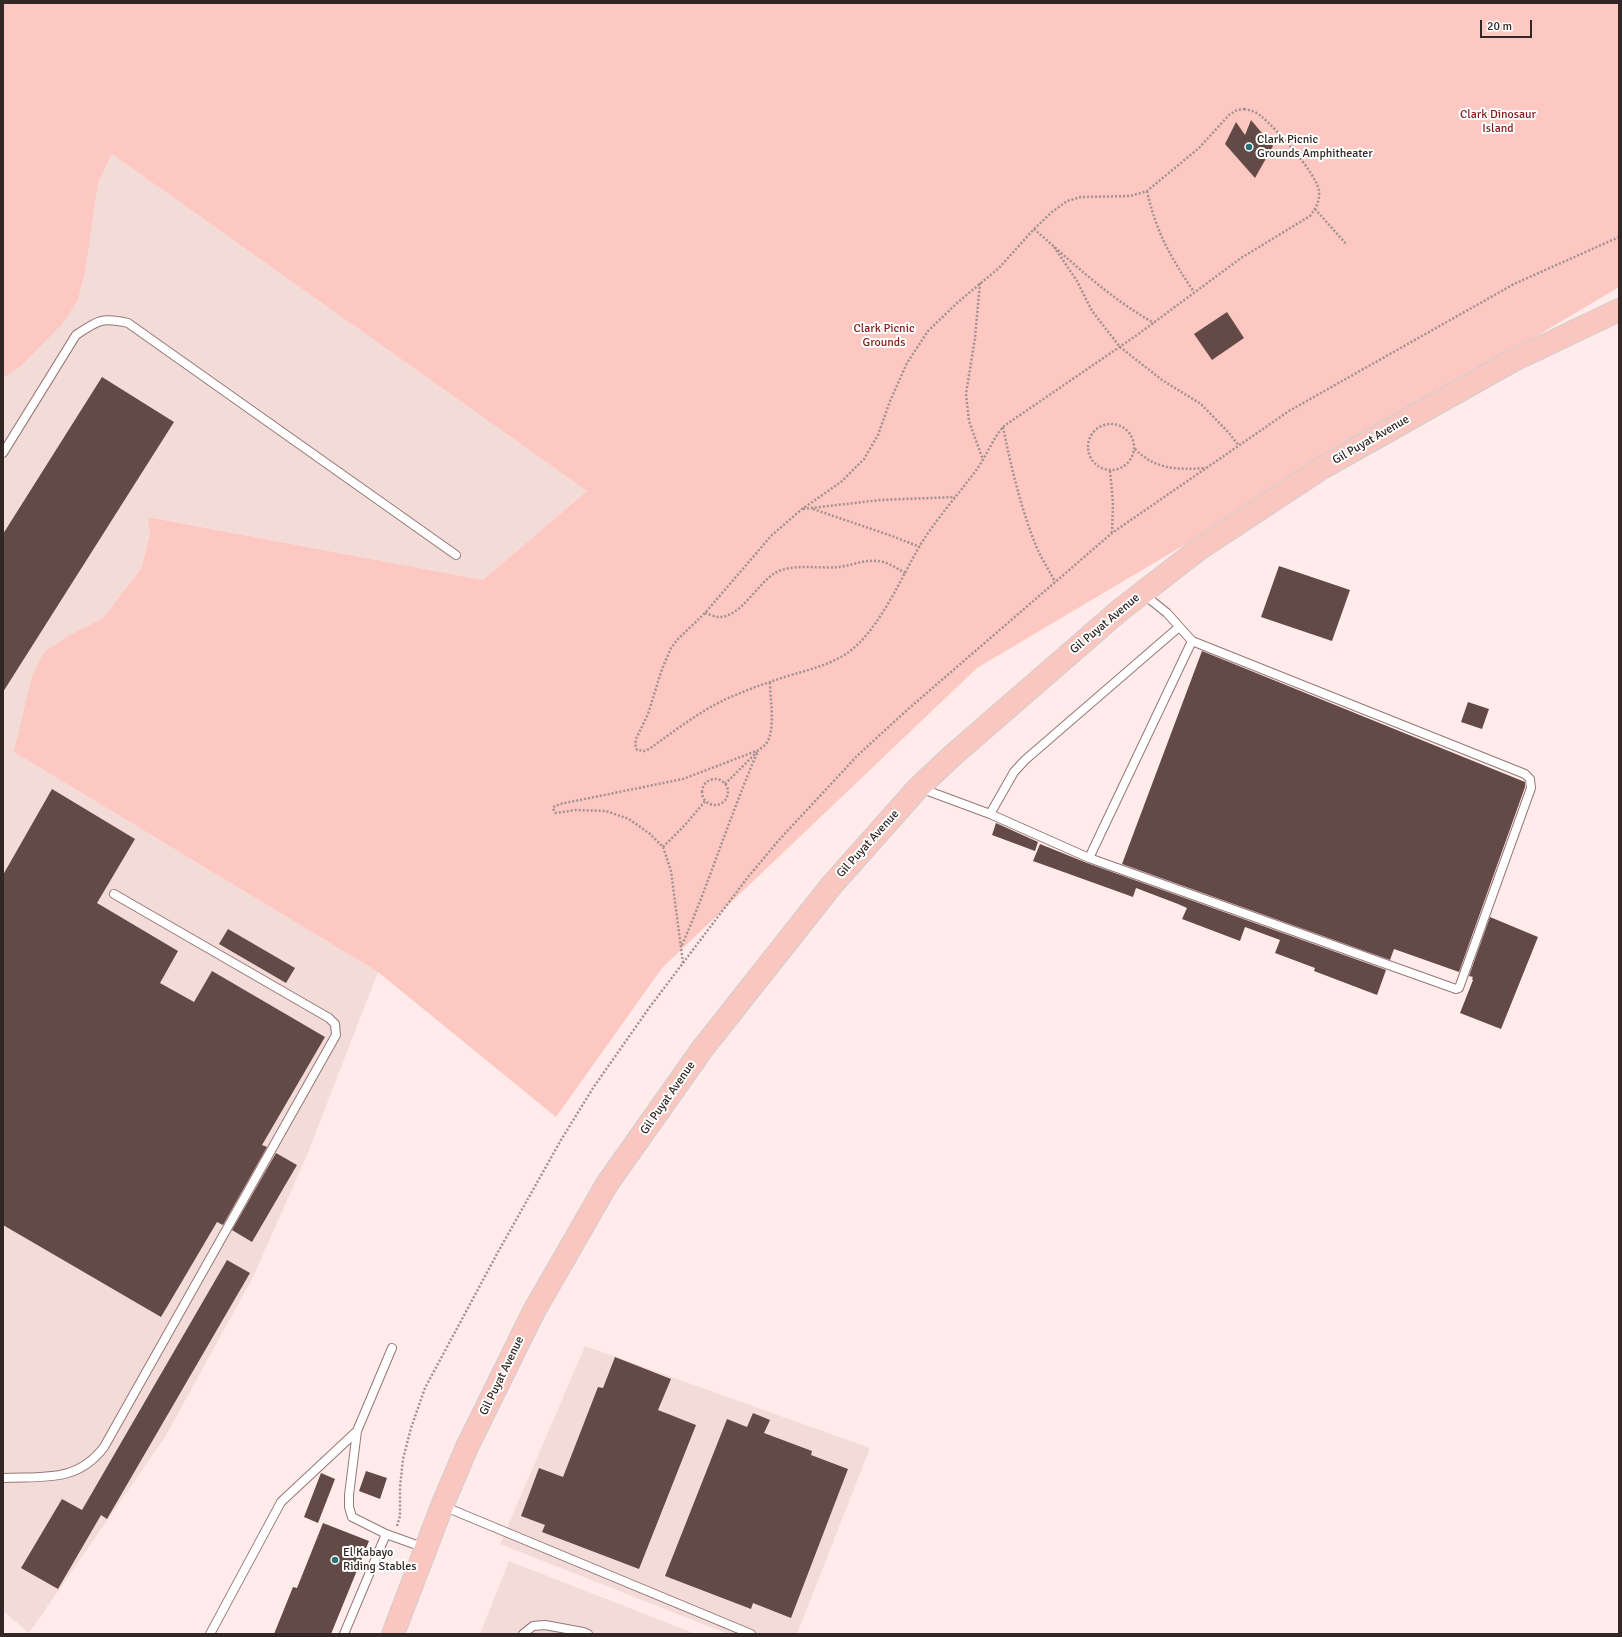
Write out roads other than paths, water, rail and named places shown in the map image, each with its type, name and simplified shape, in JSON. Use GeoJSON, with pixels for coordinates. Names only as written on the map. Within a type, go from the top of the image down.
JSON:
{"type":"FeatureCollection","features":[{"type":"Feature","properties":{"kind":"main road","name":"Gil Puyat Avenue"},"geometry":{"type":"LineString","coordinates":[[393,1634],[442,1506],[467,1447],[534,1311],[607,1184],[708,1042],[831,886],[918,788],[952,756],[1119,611],[1199,549],[1322,468],[1512,361],[1619,310]]}},
{"type":"Feature","properties":{"kind":"lane"},"geometry":{"type":"LineString","coordinates":[[3,453],[76,335],[95,322],[110,319],[128,323],[456,555]]}},
{"type":"Feature","properties":{"kind":"lane"},"geometry":{"type":"LineString","coordinates":[[918,788],[990,814],[1089,858],[1453,988],[1459,988],[1530,788],[1530,779],[1525,774],[1192,641],[1167,613],[1142,593]]}},
{"type":"Feature","properties":{"kind":"lane"},"geometry":{"type":"LineString","coordinates":[[990,814],[1014,772],[1025,760],[1179,627]]}},
{"type":"Feature","properties":{"kind":"lane"},"geometry":{"type":"LineString","coordinates":[[1089,858],[1192,641]]}},
{"type":"Feature","properties":{"kind":"lane"},"geometry":{"type":"LineString","coordinates":[[3,1478],[68,1474],[80,1469],[104,1447],[336,1035],[335,1024],[329,1018],[114,894]]}},
{"type":"Feature","properties":{"kind":"lane"},"geometry":{"type":"LineString","coordinates":[[392,1348],[357,1431],[349,1495],[349,1507],[352,1516],[386,1534],[426,1548]]}},
{"type":"Feature","properties":{"kind":"lane"},"geometry":{"type":"LineString","coordinates":[[210,1634],[281,1502],[357,1431]]}},
{"type":"Feature","properties":{"kind":"lane"},"geometry":{"type":"LineString","coordinates":[[442,1506],[752,1634]]}},
{"type":"Feature","properties":{"kind":"lane"},"geometry":{"type":"LineString","coordinates":[[344,1634],[386,1534]]}},
{"type":"Feature","properties":{"kind":"lane"},"geometry":{"type":"LineString","coordinates":[[523,1634],[533,1626],[545,1625],[588,1634]]}},
{"type":"Feature","properties":{"kind":"place","name":"Clark Picnic Grounds Amphitheater"},"geometry":{"type":"Point","coordinates":[1249,147]}},
{"type":"Feature","properties":{"kind":"place","name":"El Kabayo Riding Stables"},"geometry":{"type":"Point","coordinates":[335,1560]}},
{"type":"Feature","properties":{"kind":"park label","name":"Clark Dinosaur Island"},"geometry":{"type":"Point","coordinates":[1498,122]}},
{"type":"Feature","properties":{"kind":"park label","name":"Clark Picnic Grounds"},"geometry":{"type":"Point","coordinates":[884,336]}}]}
